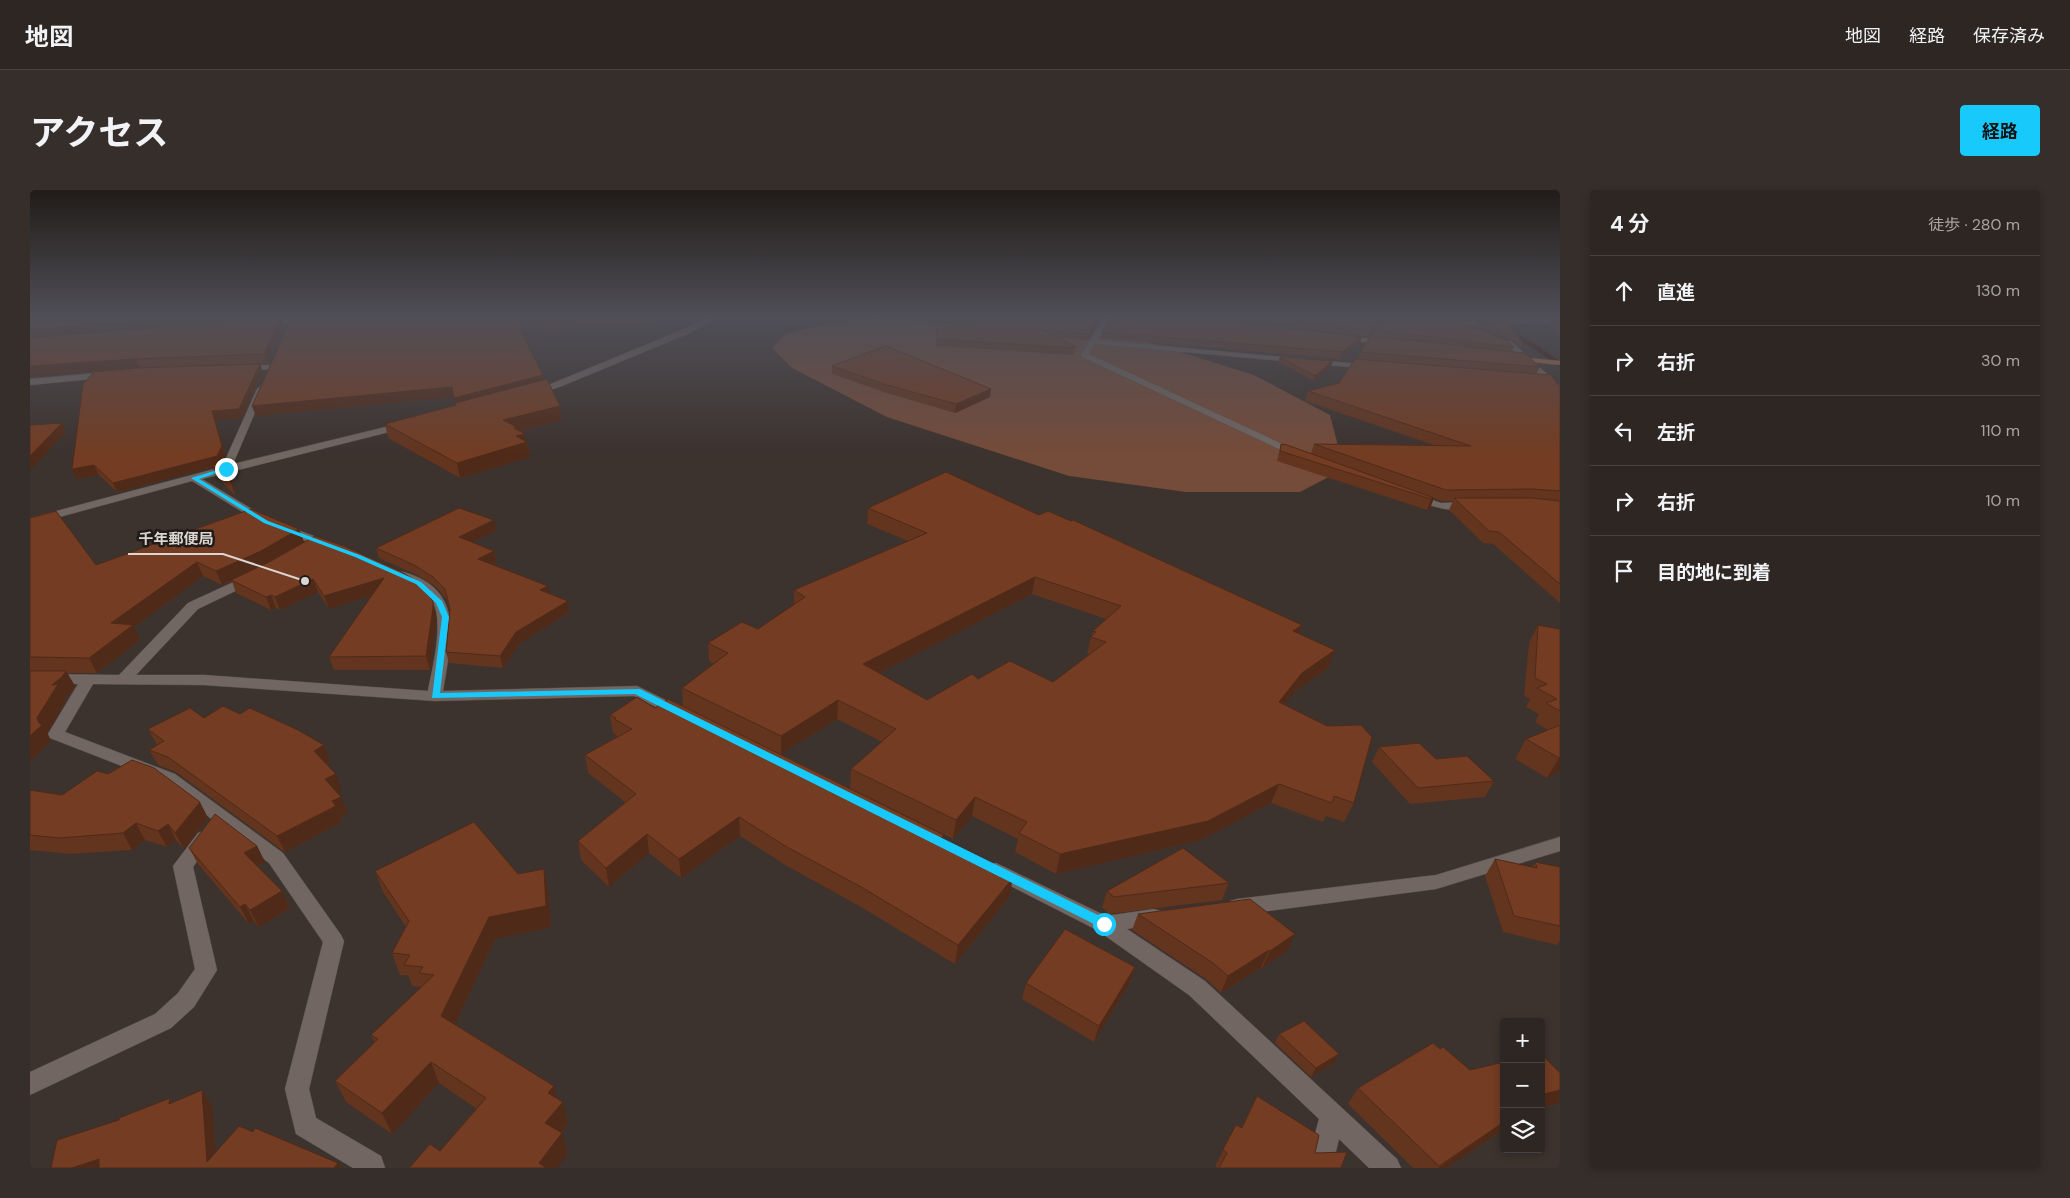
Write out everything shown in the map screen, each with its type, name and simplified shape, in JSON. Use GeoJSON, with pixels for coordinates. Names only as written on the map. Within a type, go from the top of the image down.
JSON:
{"type":"FeatureCollection","features":[{"type":"Feature","properties":{"kind":"street"},"geometry":{"type":"LineString","coordinates":[[226,469],[273,363]]}},
{"type":"Feature","properties":{"kind":"street"},"geometry":{"type":"LineString","coordinates":[[526,395],[559,384],[610,363]]}},
{"type":"Feature","properties":{"kind":"street"},"geometry":{"type":"LineString","coordinates":[[1101,363],[1312,461]]}},
{"type":"Feature","properties":{"kind":"street"},"geometry":{"type":"LineString","coordinates":[[1323,363],[1382,368]]}},
{"type":"Feature","properties":{"kind":"street"},"geometry":{"type":"LineString","coordinates":[[1530,363],[1560,391]]}},
{"type":"Feature","properties":{"kind":"street"},"geometry":{"type":"LineString","coordinates":[[233,368],[267,375]]}},
{"type":"Feature","properties":{"kind":"street"},"geometry":{"type":"LineString","coordinates":[[30,382],[120,374]]}},
{"type":"Feature","properties":{"kind":"street"},"geometry":{"type":"LineString","coordinates":[[1530,380],[1550,381]]}},
{"type":"Feature","properties":{"kind":"street"},"geometry":{"type":"LineString","coordinates":[[30,522],[226,469],[419,422]]}},
{"type":"Feature","properties":{"kind":"street"},"geometry":{"type":"LineString","coordinates":[[194,478],[266,522],[334,548]]}},
{"type":"Feature","properties":{"kind":"street"},"geometry":{"type":"LineString","coordinates":[[1403,493],[1440,506],[1478,506]]}},
{"type":"Feature","properties":{"kind":"street"},"geometry":{"type":"LineString","coordinates":[[294,555],[318,542]]}},
{"type":"Feature","properties":{"kind":"street"},"geometry":{"type":"LineString","coordinates":[[384,568],[418,583],[440,602],[445,617],[435,696]]}},
{"type":"Feature","properties":{"kind":"street"},"geometry":{"type":"LineString","coordinates":[[124,679],[194,606],[262,573]]}},
{"type":"Feature","properties":{"kind":"street"},"geometry":{"type":"LineString","coordinates":[[30,679],[204,680],[435,696],[637,691],[698,722]]}},
{"type":"Feature","properties":{"kind":"street"},"geometry":{"type":"LineString","coordinates":[[88,679],[56,734],[169,778],[222,817],[276,858],[334,941],[297,1089],[304,1125],[372,1165],[372,1168]]}},
{"type":"Feature","properties":{"kind":"street"},"geometry":{"type":"LineString","coordinates":[[30,1084],[163,1021],[186,1000],[206,970],[183,866],[222,817]]}},
{"type":"Feature","properties":{"kind":"street"},"geometry":{"type":"LineString","coordinates":[[1221,909],[1436,882],[1560,844]]}},
{"type":"Feature","properties":{"kind":"street"},"geometry":{"type":"LineString","coordinates":[[980,862],[1104,924],[1197,988],[1388,1168]]}},
{"type":"Feature","properties":{"kind":"street"},"geometry":{"type":"LineString","coordinates":[[1104,924],[1172,915]]}},
{"type":"Feature","properties":{"kind":"street"},"geometry":{"type":"LineString","coordinates":[[1319,1168],[1332,1117]]}},
{"type":"Feature","properties":{"kind":"shaded area"},"geometry":{"type":"Polygon","coordinates":[[[787,363],[1214,363],[1254,375],[1330,415],[1344,469],[1300,492],[1186,492],[1069,476],[887,417],[792,368],[787,363]]]}},
{"type":"Feature","properties":{"kind":"building"},"geometry":{"type":"Polygon","coordinates":[[[30,363],[80,363],[30,366],[30,363]]]}},
{"type":"Feature","properties":{"kind":"building"},"geometry":{"type":"Polygon","coordinates":[[[271,363],[537,363],[543,375],[454,398],[452,387],[252,406],[271,363]]]}},
{"type":"Feature","properties":{"kind":"building"},"geometry":{"type":"Polygon","coordinates":[[[841,363],[927,363],[991,389],[956,404],[887,385],[832,366],[841,363]]]}},
{"type":"Feature","properties":{"kind":"building"},"geometry":{"type":"Polygon","coordinates":[[[1290,363],[1331,363],[1315,376],[1290,363]]]}},
{"type":"Feature","properties":{"kind":"building"},"geometry":{"type":"Polygon","coordinates":[[[1353,363],[1400,363],[1551,375],[1560,387],[1560,491],[1532,489],[1446,490],[1314,444],[1471,446],[1308,391],[1339,383],[1353,363]]]}},
{"type":"Feature","properties":{"kind":"building"},"geometry":{"type":"Polygon","coordinates":[[[1488,363],[1535,363],[1540,367],[1488,363]]]}},
{"type":"Feature","properties":{"kind":"building"},"geometry":{"type":"Polygon","coordinates":[[[260,364],[239,409],[212,411],[222,446],[217,456],[113,483],[94,465],[72,469],[83,384],[94,372],[136,368],[260,364]]]}},
{"type":"Feature","properties":{"kind":"building"},"geometry":{"type":"Polygon","coordinates":[[[547,379],[560,406],[503,420],[517,427],[514,428],[525,434],[516,436],[527,442],[457,463],[385,424],[456,405],[455,403],[547,379]]]}},
{"type":"Feature","properties":{"kind":"building"},"geometry":{"type":"Polygon","coordinates":[[[62,423],[30,456],[30,425],[62,423]]]}},
{"type":"Feature","properties":{"kind":"building"},"geometry":{"type":"Polygon","coordinates":[[[1281,444],[1434,498],[1431,499],[1280,451],[1281,444]]]}},
{"type":"Feature","properties":{"kind":"building"},"geometry":{"type":"Polygon","coordinates":[[[226,462],[231,483],[212,465],[226,462]]]}},
{"type":"Feature","properties":{"kind":"building"},"geometry":{"type":"Polygon","coordinates":[[[946,472],[1039,515],[1048,511],[1071,521],[1073,520],[1302,625],[1293,631],[1335,650],[1302,673],[1279,702],[1327,726],[1361,725],[1372,737],[1354,803],[1334,796],[1332,803],[1279,784],[1208,821],[1060,854],[1019,833],[1027,822],[975,797],[956,820],[851,769],[896,729],[838,700],[781,736],[682,688],[728,653],[708,643],[742,622],[758,629],[805,597],[794,590],[927,533],[868,508],[946,472]],[[1035,577],[863,664],[927,700],[972,674],[978,679],[1010,661],[1053,682],[1106,642],[1091,637],[1096,632],[1093,631],[1121,606],[1035,577]]]}},
{"type":"Feature","properties":{"kind":"building"},"geometry":{"type":"Polygon","coordinates":[[[1454,498],[1532,498],[1560,501],[1560,584],[1499,532],[1489,531],[1454,498]]]}},
{"type":"Feature","properties":{"kind":"building"},"geometry":{"type":"Polygon","coordinates":[[[459,508],[494,520],[459,537],[494,551],[478,559],[548,586],[540,590],[568,601],[516,632],[500,656],[446,652],[450,609],[445,589],[433,577],[414,565],[376,548],[459,508]]]}},
{"type":"Feature","properties":{"kind":"building"},"geometry":{"type":"Polygon","coordinates":[[[251,509],[299,529],[261,551],[216,571],[197,562],[111,623],[133,625],[89,658],[30,657],[30,518],[56,511],[96,565],[251,509]]]}},
{"type":"Feature","properties":{"kind":"building"},"geometry":{"type":"Polygon","coordinates":[[[315,536],[344,546],[400,571],[427,591],[433,602],[433,608],[426,656],[329,657],[384,578],[324,596],[313,579],[275,597],[271,595],[266,597],[231,580],[271,561],[315,536]]]}},
{"type":"Feature","properties":{"kind":"building"},"geometry":{"type":"Polygon","coordinates":[[[1538,625],[1560,629],[1560,711],[1546,703],[1557,699],[1537,688],[1547,684],[1535,678],[1538,625]]]}},
{"type":"Feature","properties":{"kind":"building"},"geometry":{"type":"Polygon","coordinates":[[[30,671],[66,671],[52,685],[58,684],[37,718],[42,725],[30,736],[30,671]]]}},
{"type":"Feature","properties":{"kind":"building"},"geometry":{"type":"Polygon","coordinates":[[[637,697],[655,708],[668,699],[944,835],[940,839],[1013,878],[958,945],[863,888],[787,847],[739,817],[679,859],[647,834],[606,868],[578,841],[636,794],[585,755],[632,729],[610,715],[637,697]]]}},
{"type":"Feature","properties":{"kind":"building"},"geometry":{"type":"Polygon","coordinates":[[[223,706],[240,714],[250,708],[298,730],[324,745],[314,751],[336,774],[325,779],[341,797],[332,801],[336,806],[277,836],[168,757],[149,750],[164,741],[148,729],[190,708],[204,718],[223,706]]]}},
{"type":"Feature","properties":{"kind":"building"},"geometry":{"type":"Polygon","coordinates":[[[1560,725],[1560,758],[1526,739],[1560,725]]]}},
{"type":"Feature","properties":{"kind":"building"},"geometry":{"type":"Polygon","coordinates":[[[1419,743],[1436,759],[1467,756],[1494,781],[1418,788],[1379,747],[1419,743]]]}},
{"type":"Feature","properties":{"kind":"building"},"geometry":{"type":"Polygon","coordinates":[[[132,760],[154,768],[200,802],[175,833],[168,824],[158,831],[136,823],[123,833],[60,838],[30,835],[30,790],[62,795],[97,771],[108,774],[132,760]]]}},
{"type":"Feature","properties":{"kind":"building"},"geometry":{"type":"Polygon","coordinates":[[[215,814],[257,846],[244,853],[282,891],[250,910],[245,904],[240,907],[189,848],[215,814]]]}},
{"type":"Feature","properties":{"kind":"building"},"geometry":{"type":"Polygon","coordinates":[[[474,822],[518,874],[544,869],[546,906],[489,917],[441,1016],[554,1086],[548,1093],[563,1102],[545,1123],[562,1133],[539,1163],[546,1168],[409,1168],[430,1144],[440,1151],[486,1098],[431,1062],[382,1113],[335,1081],[378,1039],[371,1035],[434,975],[419,973],[423,967],[404,965],[410,955],[392,953],[409,921],[375,871],[474,822]]]}},
{"type":"Feature","properties":{"kind":"building"},"geometry":{"type":"Polygon","coordinates":[[[1183,848],[1229,883],[1114,897],[1107,891],[1183,848]]]}},
{"type":"Feature","properties":{"kind":"building"},"geometry":{"type":"Polygon","coordinates":[[[1495,859],[1537,868],[1535,862],[1560,867],[1560,926],[1514,916],[1495,859]]]}},
{"type":"Feature","properties":{"kind":"building"},"geometry":{"type":"Polygon","coordinates":[[[1250,899],[1295,934],[1228,976],[1213,963],[1138,914],[1250,899]]]}},
{"type":"Feature","properties":{"kind":"building"},"geometry":{"type":"Polygon","coordinates":[[[1065,929],[1135,967],[1099,1026],[1026,983],[1065,929]]]}},
{"type":"Feature","properties":{"kind":"building"},"geometry":{"type":"Polygon","coordinates":[[[1304,1021],[1339,1054],[1316,1068],[1279,1034],[1304,1021]]]}},
{"type":"Feature","properties":{"kind":"building"},"geometry":{"type":"Polygon","coordinates":[[[1433,1043],[1440,1049],[1443,1047],[1470,1070],[1500,1063],[1500,1125],[1439,1166],[1358,1088],[1433,1043]]]}},
{"type":"Feature","properties":{"kind":"building"},"geometry":{"type":"Polygon","coordinates":[[[1545,1058],[1560,1073],[1560,1090],[1545,1094],[1545,1058]]]}},
{"type":"Feature","properties":{"kind":"building"},"geometry":{"type":"Polygon","coordinates":[[[202,1090],[207,1162],[239,1126],[253,1132],[255,1128],[338,1163],[334,1168],[99,1168],[99,1159],[72,1168],[51,1168],[57,1140],[119,1120],[119,1118],[170,1098],[169,1104],[202,1090]]]}},
{"type":"Feature","properties":{"kind":"building"},"geometry":{"type":"Polygon","coordinates":[[[1257,1096],[1319,1135],[1315,1153],[1347,1152],[1341,1168],[1219,1168],[1227,1153],[1223,1149],[1236,1125],[1242,1128],[1257,1096]]]}},
{"type":"Feature","properties":{"kind":"place","name":"千年郵便局"},"geometry":{"type":"Point","coordinates":[305,581]}},
{"type":"Feature","properties":{"kind":"route"},"geometry":{"type":"LineString","coordinates":[[226,469],[194,478],[266,522],[357,556],[418,583],[440,602],[445,617],[435,696],[637,691],[1104,924]]}}]}
